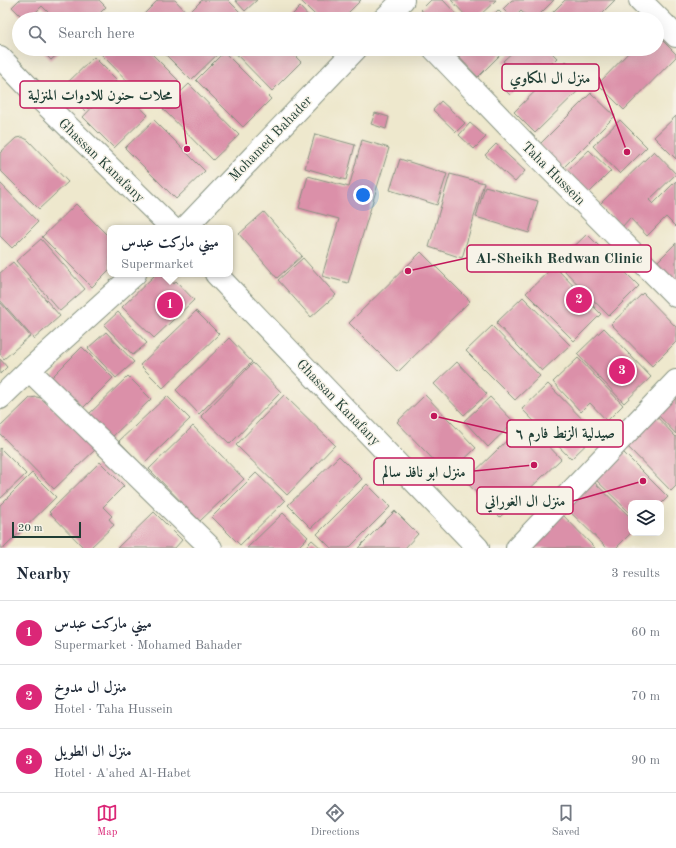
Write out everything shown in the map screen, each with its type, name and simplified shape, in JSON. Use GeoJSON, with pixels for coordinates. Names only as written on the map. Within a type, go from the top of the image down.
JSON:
{"type":"FeatureCollection","features":[{"type":"Feature","properties":{"kind":"street"},"geometry":{"type":"LineString","coordinates":[[640,0],[652,12]]}},
{"type":"Feature","properties":{"kind":"street"},"geometry":{"type":"LineString","coordinates":[[664,24],[676,36]]}},
{"type":"Feature","properties":{"kind":"street","name":"Mohamed Bahader"},"geometry":{"type":"LineString","coordinates":[[188,225],[349,56]]}},
{"type":"Feature","properties":{"kind":"street","name":"Taha Hussein"},"geometry":{"type":"LineString","coordinates":[[441,56],[537,156],[676,296]]}},
{"type":"Feature","properties":{"kind":"street","name":"Ghassan Kanafany"},"geometry":{"type":"LineString","coordinates":[[0,57],[39,98],[169,225]]}},
{"type":"Feature","properties":{"kind":"street"},"geometry":{"type":"LineString","coordinates":[[0,398],[28,370],[132,277]]}},
{"type":"Feature","properties":{"kind":"street","name":"Ghassan Kanafany"},"geometry":{"type":"LineString","coordinates":[[219,277],[478,548]]}},
{"type":"Feature","properties":{"kind":"street"},"geometry":{"type":"LineString","coordinates":[[28,370],[211,548]]}},
{"type":"Feature","properties":{"kind":"street"},"geometry":{"type":"LineString","coordinates":[[517,548],[676,381]]}},
{"type":"Feature","properties":{"kind":"building"},"geometry":{"type":"Polygon","coordinates":[[[19,0],[99,0],[106,7],[101,12],[48,12],[42,6],[36,12],[17,12],[12,7],[19,0]]]}},
{"type":"Feature","properties":{"kind":"building"},"geometry":{"type":"Polygon","coordinates":[[[158,0],[175,0],[186,12],[146,12],[158,0]]]}},
{"type":"Feature","properties":{"kind":"building"},"geometry":{"type":"Polygon","coordinates":[[[202,0],[228,0],[240,12],[190,12],[202,0]]]}},
{"type":"Feature","properties":{"kind":"building"},"geometry":{"type":"Polygon","coordinates":[[[235,0],[257,0],[245,11],[235,0]]]}},
{"type":"Feature","properties":{"kind":"building"},"geometry":{"type":"Polygon","coordinates":[[[300,0],[361,0],[349,12],[312,12],[300,0]]]}},
{"type":"Feature","properties":{"kind":"building"},"geometry":{"type":"Polygon","coordinates":[[[431,0],[443,0],[454,12],[424,12],[421,10],[431,0]]]}},
{"type":"Feature","properties":{"kind":"building"},"geometry":{"type":"Polygon","coordinates":[[[451,0],[496,0],[483,12],[462,12],[451,0]]]}},
{"type":"Feature","properties":{"kind":"building"},"geometry":{"type":"Polygon","coordinates":[[[512,0],[554,0],[542,12],[506,12],[503,9],[512,0]]]}},
{"type":"Feature","properties":{"kind":"building"},"geometry":{"type":"Polygon","coordinates":[[[565,0],[615,0],[603,12],[553,12],[565,0]]]}},
{"type":"Feature","properties":{"kind":"building"},"geometry":{"type":"Polygon","coordinates":[[[300,7],[305,12],[295,12],[300,7]]]}},
{"type":"Feature","properties":{"kind":"building"},"geometry":{"type":"Polygon","coordinates":[[[664,42],[676,54],[676,57],[624,110],[598,84],[625,56],[664,56],[664,42]]]}},
{"type":"Feature","properties":{"kind":"building"},"geometry":{"type":"Polygon","coordinates":[[[47,56],[55,56],[51,60],[47,56]]]}},
{"type":"Feature","properties":{"kind":"building"},"geometry":{"type":"Polygon","coordinates":[[[103,56],[154,56],[178,80],[152,106],[103,56]]]}},
{"type":"Feature","properties":{"kind":"building"},"geometry":{"type":"Polygon","coordinates":[[[167,56],[216,56],[191,80],[167,56]]]}},
{"type":"Feature","properties":{"kind":"building"},"geometry":{"type":"Polygon","coordinates":[[[220,56],[228,56],[271,99],[243,127],[196,80],[220,56]]]}},
{"type":"Feature","properties":{"kind":"building"},"geometry":{"type":"Polygon","coordinates":[[[238,56],[295,56],[301,62],[272,91],[238,56]]]}},
{"type":"Feature","properties":{"kind":"building"},"geometry":{"type":"Polygon","coordinates":[[[458,56],[499,56],[478,77],[458,56]]]}},
{"type":"Feature","properties":{"kind":"building"},"geometry":{"type":"Polygon","coordinates":[[[508,56],[555,56],[557,58],[528,87],[523,82],[510,95],[501,86],[514,72],[503,61],[508,56]]]}},
{"type":"Feature","properties":{"kind":"building"},"geometry":{"type":"Polygon","coordinates":[[[94,57],[117,80],[85,111],[62,88],[94,57]]]}},
{"type":"Feature","properties":{"kind":"building"},"geometry":{"type":"Polygon","coordinates":[[[566,61],[587,82],[535,133],[514,112],[566,61]]]}},
{"type":"Feature","properties":{"kind":"building"},"geometry":{"type":"Polygon","coordinates":[[[115,83],[148,115],[114,148],[83,117],[115,83]]]}},
{"type":"Feature","properties":{"kind":"building"},"geometry":{"type":"Polygon","coordinates":[[[189,84],[239,135],[213,160],[163,109],[189,84]]]}},
{"type":"Feature","properties":{"kind":"building"},"geometry":{"type":"Polygon","coordinates":[[[591,93],[615,116],[563,168],[539,145],[591,93]]]}},
{"type":"Feature","properties":{"kind":"building"},"geometry":{"type":"Polygon","coordinates":[[[441,101],[465,123],[456,132],[433,110],[441,101]]]}},
{"type":"Feature","properties":{"kind":"building"},"geometry":{"type":"Polygon","coordinates":[[[375,113],[389,117],[386,129],[371,124],[375,113]]]}},
{"type":"Feature","properties":{"kind":"building"},"geometry":{"type":"Polygon","coordinates":[[[676,116],[676,159],[654,137],[676,116]]]}},
{"type":"Feature","properties":{"kind":"building"},"geometry":{"type":"Polygon","coordinates":[[[154,120],[205,171],[176,199],[125,148],[154,120]]]}},
{"type":"Feature","properties":{"kind":"building"},"geometry":{"type":"Polygon","coordinates":[[[620,120],[647,147],[620,174],[593,146],[620,120]]]}},
{"type":"Feature","properties":{"kind":"building"},"geometry":{"type":"Polygon","coordinates":[[[470,123],[486,137],[474,149],[459,135],[470,123]]]}},
{"type":"Feature","properties":{"kind":"building"},"geometry":{"type":"Polygon","coordinates":[[[315,134],[355,145],[346,180],[305,168],[315,134]]]}},
{"type":"Feature","properties":{"kind":"building"},"geometry":{"type":"Polygon","coordinates":[[[22,137],[28,140],[68,182],[39,209],[0,170],[0,153],[16,138],[22,137]]]}},
{"type":"Feature","properties":{"kind":"building"},"geometry":{"type":"Polygon","coordinates":[[[362,140],[389,148],[348,283],[322,276],[339,219],[299,208],[308,176],[349,187],[362,140]]]}},
{"type":"Feature","properties":{"kind":"building"},"geometry":{"type":"Polygon","coordinates":[[[496,144],[525,171],[515,182],[485,155],[496,144]]]}},
{"type":"Feature","properties":{"kind":"building"},"geometry":{"type":"Polygon","coordinates":[[[589,150],[611,171],[589,193],[567,171],[589,150]]]}},
{"type":"Feature","properties":{"kind":"building"},"geometry":{"type":"Polygon","coordinates":[[[654,151],[676,174],[649,200],[653,204],[676,181],[676,227],[666,217],[647,236],[630,218],[622,227],[600,204],[654,151]]]}},
{"type":"Feature","properties":{"kind":"building"},"geometry":{"type":"Polygon","coordinates":[[[400,159],[447,174],[437,205],[390,190],[400,159]]]}},
{"type":"Feature","properties":{"kind":"building"},"geometry":{"type":"Polygon","coordinates":[[[450,174],[484,183],[462,258],[429,247],[450,174]]]}},
{"type":"Feature","properties":{"kind":"building"},"geometry":{"type":"Polygon","coordinates":[[[0,183],[38,222],[12,248],[0,236],[0,183]]]}},
{"type":"Feature","properties":{"kind":"building"},"geometry":{"type":"Polygon","coordinates":[[[485,186],[538,201],[529,233],[476,217],[485,186]]]}},
{"type":"Feature","properties":{"kind":"building"},"geometry":{"type":"Polygon","coordinates":[[[76,204],[107,235],[107,272],[92,287],[42,237],[76,204]]]}},
{"type":"Feature","properties":{"kind":"building"},"geometry":{"type":"Polygon","coordinates":[[[264,212],[302,256],[277,278],[239,234],[264,212]]]}},
{"type":"Feature","properties":{"kind":"building"},"geometry":{"type":"Polygon","coordinates":[[[587,234],[639,286],[609,316],[557,263],[587,234]]]}},
{"type":"Feature","properties":{"kind":"building"},"geometry":{"type":"Polygon","coordinates":[[[41,239],[85,289],[60,311],[16,261],[41,239]]]}},
{"type":"Feature","properties":{"kind":"building"},"geometry":{"type":"Polygon","coordinates":[[[676,243],[676,287],[654,265],[676,243]]]}},
{"type":"Feature","properties":{"kind":"building"},"geometry":{"type":"Polygon","coordinates":[[[421,252],[470,301],[398,372],[349,323],[421,252]]]}},
{"type":"Feature","properties":{"kind":"building"},"geometry":{"type":"Polygon","coordinates":[[[303,258],[336,295],[311,317],[278,280],[303,258]]]}},
{"type":"Feature","properties":{"kind":"building"},"geometry":{"type":"Polygon","coordinates":[[[13,262],[60,316],[34,339],[0,300],[0,273],[13,262]]]}},
{"type":"Feature","properties":{"kind":"building"},"geometry":{"type":"Polygon","coordinates":[[[554,266],[601,314],[574,341],[526,293],[554,266]]]}},
{"type":"Feature","properties":{"kind":"building"},"geometry":{"type":"Polygon","coordinates":[[[153,277],[167,277],[174,284],[176,281],[194,300],[154,338],[122,307],[153,277]]]}},
{"type":"Feature","properties":{"kind":"building"},"geometry":{"type":"Polygon","coordinates":[[[643,293],[676,327],[676,342],[652,366],[611,324],[643,293]]]}},
{"type":"Feature","properties":{"kind":"building"},"geometry":{"type":"Polygon","coordinates":[[[523,297],[570,345],[542,371],[496,323],[523,297]]]}},
{"type":"Feature","properties":{"kind":"building"},"geometry":{"type":"Polygon","coordinates":[[[0,302],[30,336],[4,359],[0,354],[0,302]]]}},
{"type":"Feature","properties":{"kind":"building"},"geometry":{"type":"Polygon","coordinates":[[[196,311],[219,334],[163,388],[140,365],[196,311]]]}},
{"type":"Feature","properties":{"kind":"building"},"geometry":{"type":"Polygon","coordinates":[[[118,312],[147,343],[133,355],[104,325],[118,312]]]}},
{"type":"Feature","properties":{"kind":"building"},"geometry":{"type":"Polygon","coordinates":[[[492,326],[540,376],[515,400],[466,351],[492,326]]]}},
{"type":"Feature","properties":{"kind":"building"},"geometry":{"type":"Polygon","coordinates":[[[604,328],[651,377],[624,403],[577,354],[604,328]]]}},
{"type":"Feature","properties":{"kind":"building"},"geometry":{"type":"Polygon","coordinates":[[[106,332],[134,362],[116,378],[88,348],[106,332]]]}},
{"type":"Feature","properties":{"kind":"building"},"geometry":{"type":"Polygon","coordinates":[[[229,338],[252,362],[199,414],[176,390],[229,338]]]}},
{"type":"Feature","properties":{"kind":"building"},"geometry":{"type":"Polygon","coordinates":[[[82,347],[113,378],[83,408],[52,377],[82,347]]]}},
{"type":"Feature","properties":{"kind":"building"},"geometry":{"type":"Polygon","coordinates":[[[578,358],[623,405],[607,421],[590,403],[581,412],[553,382],[578,358]]]}},
{"type":"Feature","properties":{"kind":"building"},"geometry":{"type":"Polygon","coordinates":[[[0,359],[7,367],[0,374],[0,359]]]}},
{"type":"Feature","properties":{"kind":"building"},"geometry":{"type":"Polygon","coordinates":[[[457,362],[487,394],[464,415],[434,384],[457,362]]]}},
{"type":"Feature","properties":{"kind":"building"},"geometry":{"type":"Polygon","coordinates":[[[253,363],[281,392],[230,444],[201,416],[253,363]]]}},
{"type":"Feature","properties":{"kind":"building"},"geometry":{"type":"Polygon","coordinates":[[[128,376],[151,399],[108,441],[85,418],[128,376]]]}},
{"type":"Feature","properties":{"kind":"building"},"geometry":{"type":"Polygon","coordinates":[[[548,384],[597,434],[571,459],[522,409],[548,384]]]}},
{"type":"Feature","properties":{"kind":"building"},"geometry":{"type":"Polygon","coordinates":[[[284,395],[335,445],[287,495],[236,445],[284,395]]]}},
{"type":"Feature","properties":{"kind":"building"},"geometry":{"type":"Polygon","coordinates":[[[425,395],[476,448],[448,475],[397,422],[425,395]]]}},
{"type":"Feature","properties":{"kind":"building"},"geometry":{"type":"Polygon","coordinates":[[[167,396],[190,419],[142,465],[119,441],[167,396]]]}},
{"type":"Feature","properties":{"kind":"building"},"geometry":{"type":"Polygon","coordinates":[[[37,397],[44,399],[96,449],[54,489],[0,434],[0,427],[30,398],[37,397]]]}},
{"type":"Feature","properties":{"kind":"building"},"geometry":{"type":"Polygon","coordinates":[[[490,397],[514,422],[488,447],[464,421],[490,397]]]}},
{"type":"Feature","properties":{"kind":"building"},"geometry":{"type":"Polygon","coordinates":[[[676,397],[676,434],[658,415],[676,397]]]}},
{"type":"Feature","properties":{"kind":"building"},"geometry":{"type":"Polygon","coordinates":[[[655,415],[676,437],[676,486],[671,491],[625,444],[655,415]]]}},
{"type":"Feature","properties":{"kind":"building"},"geometry":{"type":"Polygon","coordinates":[[[526,422],[561,459],[500,517],[465,481],[526,422]]]}},
{"type":"Feature","properties":{"kind":"building"},"geometry":{"type":"Polygon","coordinates":[[[193,426],[244,479],[200,521],[149,469],[193,426]]]}},
{"type":"Feature","properties":{"kind":"building"},"geometry":{"type":"Polygon","coordinates":[[[0,448],[26,474],[0,499],[0,448]]]}},
{"type":"Feature","properties":{"kind":"building"},"geometry":{"type":"Polygon","coordinates":[[[620,449],[668,497],[664,501],[628,500],[628,511],[592,476],[620,449]]]}},
{"type":"Feature","properties":{"kind":"building"},"geometry":{"type":"Polygon","coordinates":[[[339,456],[362,479],[311,528],[288,505],[339,456]]]}},
{"type":"Feature","properties":{"kind":"building"},"geometry":{"type":"Polygon","coordinates":[[[100,462],[124,486],[103,507],[112,516],[109,519],[114,525],[90,548],[84,548],[49,512],[100,462]]]}},
{"type":"Feature","properties":{"kind":"building"},"geometry":{"type":"Polygon","coordinates":[[[32,473],[56,497],[4,548],[0,548],[0,505],[32,473]]]}},
{"type":"Feature","properties":{"kind":"building"},"geometry":{"type":"Polygon","coordinates":[[[256,473],[285,501],[240,545],[212,517],[256,473]]]}},
{"type":"Feature","properties":{"kind":"building"},"geometry":{"type":"Polygon","coordinates":[[[590,478],[628,515],[628,536],[616,548],[607,548],[563,505],[590,478]]]}},
{"type":"Feature","properties":{"kind":"building"},"geometry":{"type":"Polygon","coordinates":[[[367,484],[390,507],[349,548],[331,548],[317,534],[367,484]]]}},
{"type":"Feature","properties":{"kind":"building"},"geometry":{"type":"Polygon","coordinates":[[[395,511],[418,534],[405,548],[358,548],[395,511]]]}},
{"type":"Feature","properties":{"kind":"building"},"geometry":{"type":"Polygon","coordinates":[[[559,511],[595,548],[528,548],[559,511]]]}},
{"type":"Feature","properties":{"kind":"building"},"geometry":{"type":"Polygon","coordinates":[[[154,512],[182,540],[175,548],[117,548],[154,512]]]}},
{"type":"Feature","properties":{"kind":"building"},"geometry":{"type":"Polygon","coordinates":[[[283,513],[308,537],[297,548],[247,548],[283,513]]]}},
{"type":"Feature","properties":{"kind":"building"},"geometry":{"type":"Polygon","coordinates":[[[312,540],[321,548],[304,548],[312,540]]]}},
{"type":"Feature","properties":{"kind":"place","name":"محلات حنون للادوات المنزلية"},"geometry":{"type":"Point","coordinates":[187,149]}},
{"type":"Feature","properties":{"kind":"place","name":"منزل ال المكاوي"},"geometry":{"type":"Point","coordinates":[627,152]}},
{"type":"Feature","properties":{"kind":"place","name":"Al-Sheikh Redwan Clinic"},"geometry":{"type":"Point","coordinates":[408,271]}},
{"type":"Feature","properties":{"kind":"place","name":"منزل ال مدوخ"},"geometry":{"type":"Point","coordinates":[579,300]}},
{"type":"Feature","properties":{"kind":"place","name":"ميني ماركت عبدس"},"geometry":{"type":"Point","coordinates":[170,305]}},
{"type":"Feature","properties":{"kind":"place","name":"منزل ال الطويل"},"geometry":{"type":"Point","coordinates":[622,371]}},
{"type":"Feature","properties":{"kind":"place","name":"صيدلية الزنط فارم ٦"},"geometry":{"type":"Point","coordinates":[434,416]}},
{"type":"Feature","properties":{"kind":"place","name":"منزل ابو نافذ سالم"},"geometry":{"type":"Point","coordinates":[534,465]}},
{"type":"Feature","properties":{"kind":"place","name":"منزل ال الغوراني"},"geometry":{"type":"Point","coordinates":[643,481]}}]}
